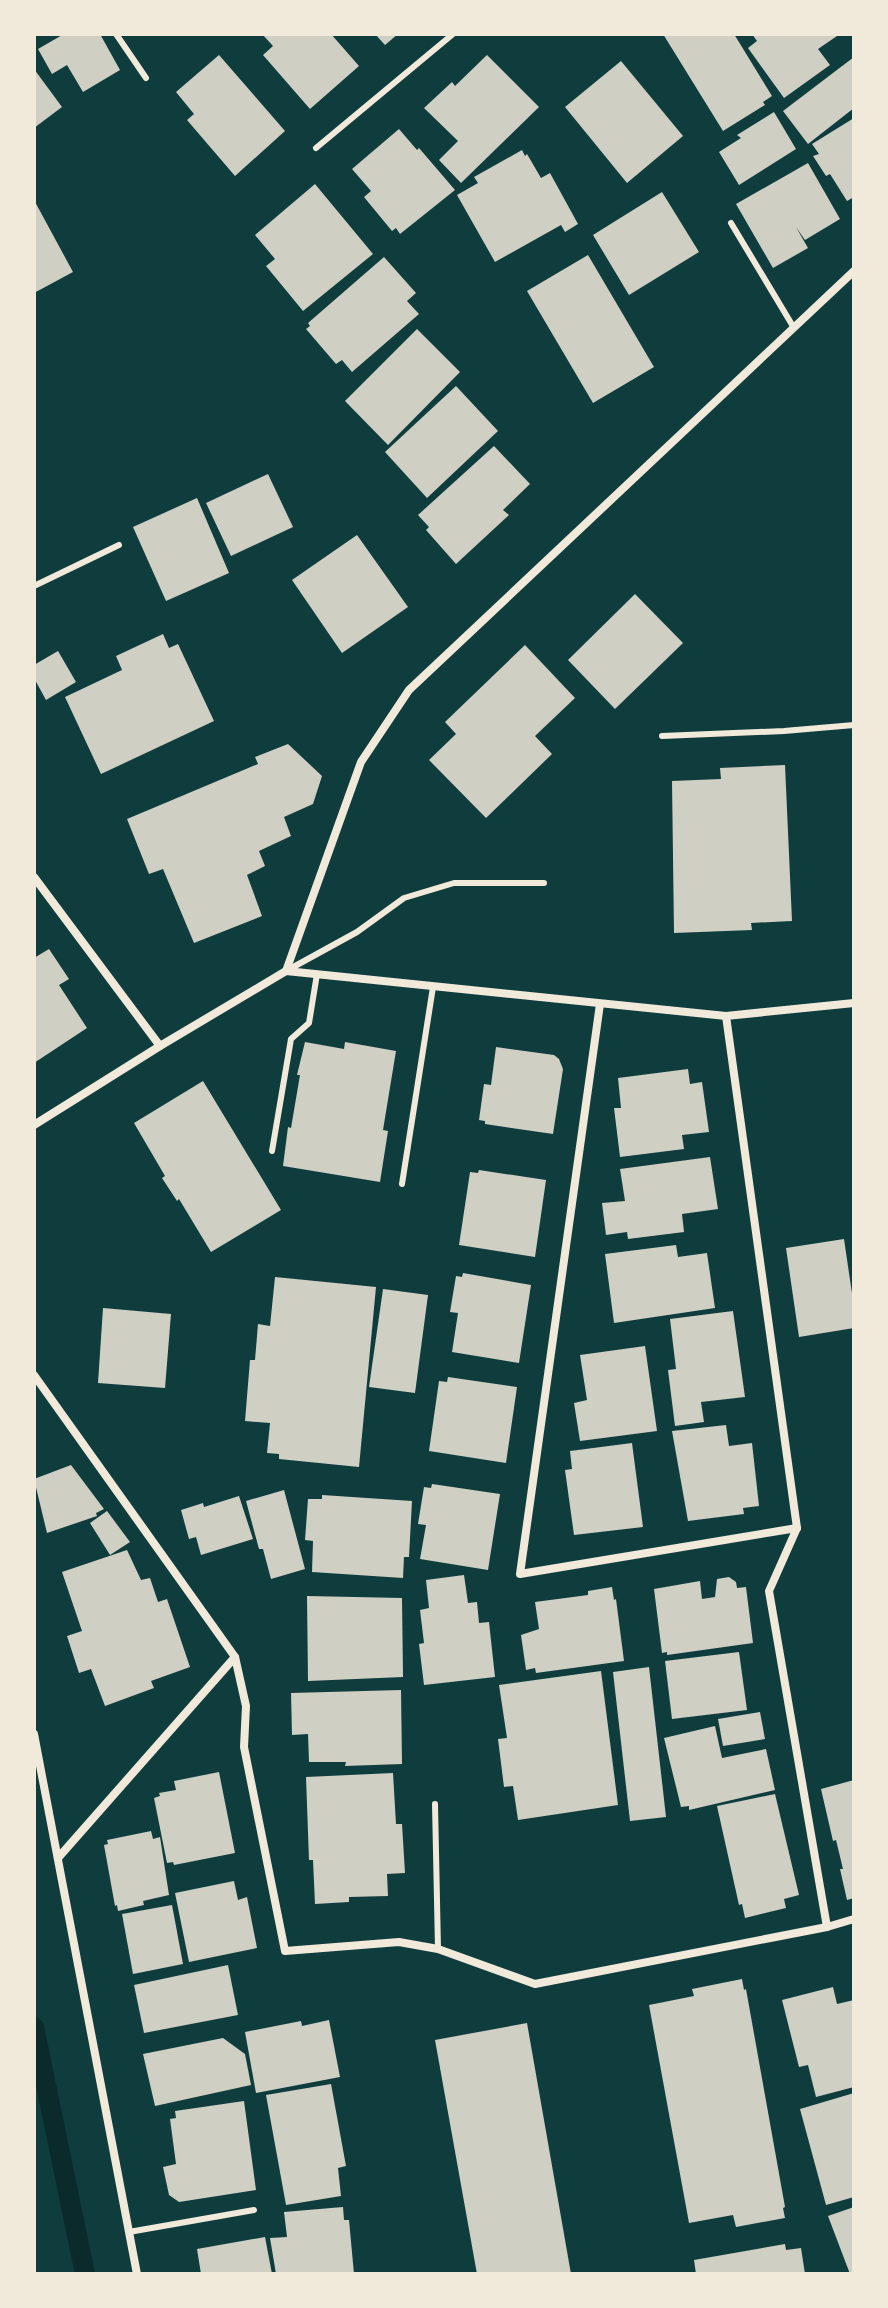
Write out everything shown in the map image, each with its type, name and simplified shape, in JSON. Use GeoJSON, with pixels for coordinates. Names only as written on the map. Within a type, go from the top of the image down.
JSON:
{"type":"FeatureCollection","features":[{"type":"Feature","properties":{"kind":"street"},"geometry":{"type":"LineString","coordinates":[[286,971],[361,762],[409,690],[854,271]]}},
{"type":"Feature","properties":{"kind":"street"},"geometry":{"type":"LineString","coordinates":[[34,877],[160,1046]]}},
{"type":"Feature","properties":{"kind":"street"},"geometry":{"type":"LineString","coordinates":[[34,1125],[286,971],[726,1016],[854,1003]]}},
{"type":"Feature","properties":{"kind":"street"},"geometry":{"type":"LineString","coordinates":[[600,1004],[520,1574],[797,1528]]}},
{"type":"Feature","properties":{"kind":"street"},"geometry":{"type":"LineString","coordinates":[[726,1016],[797,1528],[769,1591],[827,1927]]}},
{"type":"Feature","properties":{"kind":"street"},"geometry":{"type":"LineString","coordinates":[[34,1375],[235,1657],[246,1706],[244,1747],[285,1951],[399,1942],[438,1949],[535,1984],[827,1927],[854,1919]]}},
{"type":"Feature","properties":{"kind":"street"},"geometry":{"type":"LineString","coordinates":[[58,1858],[235,1657]]}},
{"type":"Feature","properties":{"kind":"street"},"geometry":{"type":"LineString","coordinates":[[34,1734],[137,2274]]}},
{"type":"Feature","properties":{"kind":"lane"},"geometry":{"type":"LineString","coordinates":[[116,34],[146,78]]}},
{"type":"Feature","properties":{"kind":"lane"},"geometry":{"type":"LineString","coordinates":[[316,148],[453,34]]}},
{"type":"Feature","properties":{"kind":"lane"},"geometry":{"type":"LineString","coordinates":[[731,223],[794,328]]}},
{"type":"Feature","properties":{"kind":"lane"},"geometry":{"type":"LineString","coordinates":[[34,586],[119,545]]}},
{"type":"Feature","properties":{"kind":"lane"},"geometry":{"type":"LineString","coordinates":[[662,736],[854,725]]}},
{"type":"Feature","properties":{"kind":"lane"},"geometry":{"type":"LineString","coordinates":[[286,971],[357,932],[404,898],[454,883],[544,883]]}},
{"type":"Feature","properties":{"kind":"lane"},"geometry":{"type":"LineString","coordinates":[[272,1151],[291,1039],[309,1023],[317,974]]}},
{"type":"Feature","properties":{"kind":"lane"},"geometry":{"type":"LineString","coordinates":[[402,1184],[433,987]]}},
{"type":"Feature","properties":{"kind":"lane"},"geometry":{"type":"LineString","coordinates":[[435,1804],[438,1949]]}},
{"type":"Feature","properties":{"kind":"lane"},"geometry":{"type":"LineString","coordinates":[[129,2232],[254,2210]]}},
{"type":"Feature","properties":{"kind":"building"},"geometry":{"type":"Polygon","coordinates":[[[64,34],[100,34],[120,70],[83,92],[67,65],[52,74],[38,49],[64,34]]]}},
{"type":"Feature","properties":{"kind":"building"},"geometry":{"type":"Polygon","coordinates":[[[262,34],[331,34],[359,66],[310,109],[263,55],[273,46],[262,34]]]}},
{"type":"Feature","properties":{"kind":"building"},"geometry":{"type":"Polygon","coordinates":[[[375,34],[398,34],[385,45],[375,34]]]}},
{"type":"Feature","properties":{"kind":"building"},"geometry":{"type":"Polygon","coordinates":[[[663,34],[734,34],[772,96],[763,102],[765,105],[723,131],[663,34]]]}},
{"type":"Feature","properties":{"kind":"building"},"geometry":{"type":"Polygon","coordinates":[[[752,34],[840,34],[818,49],[830,65],[784,98],[748,48],[757,41],[752,34]]]}},
{"type":"Feature","properties":{"kind":"building"},"geometry":{"type":"Polygon","coordinates":[[[219,55],[285,131],[235,176],[187,120],[194,114],[176,92],[219,55]]]}},
{"type":"Feature","properties":{"kind":"building"},"geometry":{"type":"Polygon","coordinates":[[[487,55],[539,107],[461,183],[439,160],[458,141],[424,108],[452,82],[455,86],[487,55]]]}},
{"type":"Feature","properties":{"kind":"building"},"geometry":{"type":"Polygon","coordinates":[[[854,57],[854,108],[808,144],[783,111],[854,57]]]}},
{"type":"Feature","properties":{"kind":"building"},"geometry":{"type":"Polygon","coordinates":[[[621,61],[683,136],[627,183],[565,107],[621,61]]]}},
{"type":"Feature","properties":{"kind":"building"},"geometry":{"type":"Polygon","coordinates":[[[34,69],[62,107],[34,128],[34,69]]]}},
{"type":"Feature","properties":{"kind":"building"},"geometry":{"type":"Polygon","coordinates":[[[774,112],[796,149],[739,185],[719,152],[741,138],[737,135],[774,112]]]}},
{"type":"Feature","properties":{"kind":"building"},"geometry":{"type":"Polygon","coordinates":[[[854,118],[854,197],[847,201],[830,174],[826,176],[813,156],[819,154],[812,144],[854,118]]]}},
{"type":"Feature","properties":{"kind":"building"},"geometry":{"type":"Polygon","coordinates":[[[399,129],[455,190],[400,234],[396,228],[392,231],[364,197],[371,191],[352,169],[399,129]]]}},
{"type":"Feature","properties":{"kind":"building"},"geometry":{"type":"Polygon","coordinates":[[[522,150],[541,178],[550,173],[578,224],[565,232],[561,225],[495,262],[457,195],[478,183],[474,177],[522,150]]]}},
{"type":"Feature","properties":{"kind":"building"},"geometry":{"type":"Polygon","coordinates":[[[808,163],[840,219],[805,240],[796,227],[808,248],[773,268],[736,204],[808,163]]]}},
{"type":"Feature","properties":{"kind":"building"},"geometry":{"type":"Polygon","coordinates":[[[315,184],[373,254],[303,311],[266,266],[275,259],[255,235],[315,184]]]}},
{"type":"Feature","properties":{"kind":"building"},"geometry":{"type":"Polygon","coordinates":[[[662,192],[699,252],[629,295],[593,235],[662,192]]]}},
{"type":"Feature","properties":{"kind":"building"},"geometry":{"type":"Polygon","coordinates":[[[34,200],[73,272],[34,293],[34,200]]]}},
{"type":"Feature","properties":{"kind":"building"},"geometry":{"type":"Polygon","coordinates":[[[588,255],[654,367],[593,403],[527,291],[588,255]]]}},
{"type":"Feature","properties":{"kind":"building"},"geometry":{"type":"Polygon","coordinates":[[[384,257],[416,293],[407,301],[419,314],[352,372],[342,360],[336,364],[306,329],[310,326],[308,323],[384,257]]]}},
{"type":"Feature","properties":{"kind":"building"},"geometry":{"type":"Polygon","coordinates":[[[417,329],[460,372],[388,445],[345,401],[417,329]]]}},
{"type":"Feature","properties":{"kind":"building"},"geometry":{"type":"Polygon","coordinates":[[[456,386],[498,431],[427,498],[385,452],[456,386]]]}},
{"type":"Feature","properties":{"kind":"building"},"geometry":{"type":"Polygon","coordinates":[[[494,446],[530,484],[503,510],[509,515],[456,564],[426,530],[429,527],[418,515],[494,446]]]}},
{"type":"Feature","properties":{"kind":"building"},"geometry":{"type":"Polygon","coordinates":[[[268,474],[293,527],[231,556],[206,503],[268,474]]]}},
{"type":"Feature","properties":{"kind":"building"},"geometry":{"type":"Polygon","coordinates":[[[197,498],[229,573],[166,601],[133,527],[197,498]]]}},
{"type":"Feature","properties":{"kind":"building"},"geometry":{"type":"Polygon","coordinates":[[[357,535],[408,607],[342,653],[292,580],[357,535]]]}},
{"type":"Feature","properties":{"kind":"building"},"geometry":{"type":"Polygon","coordinates":[[[635,594],[683,643],[615,709],[568,660],[635,594]]]}},
{"type":"Feature","properties":{"kind":"building"},"geometry":{"type":"Polygon","coordinates":[[[163,634],[169,648],[178,644],[214,721],[101,774],[65,697],[122,670],[116,656],[163,634]]]}},
{"type":"Feature","properties":{"kind":"building"},"geometry":{"type":"Polygon","coordinates":[[[525,645],[575,698],[535,736],[552,754],[486,818],[429,760],[456,734],[445,722],[525,645]]]}},
{"type":"Feature","properties":{"kind":"building"},"geometry":{"type":"Polygon","coordinates":[[[58,651],[76,682],[46,700],[34,678],[34,665],[58,651]]]}},
{"type":"Feature","properties":{"kind":"building"},"geometry":{"type":"Polygon","coordinates":[[[288,744],[322,776],[313,804],[284,817],[291,836],[259,851],[265,866],[247,875],[262,916],[194,943],[163,869],[149,874],[127,819],[258,764],[255,757],[288,744]]]}},
{"type":"Feature","properties":{"kind":"building"},"geometry":{"type":"Polygon","coordinates":[[[785,765],[792,921],[751,923],[752,930],[674,933],[672,781],[721,779],[720,768],[785,765]]]}},
{"type":"Feature","properties":{"kind":"building"},"geometry":{"type":"Polygon","coordinates":[[[49,949],[69,979],[59,985],[87,1028],[34,1063],[34,958],[49,949]]]}},
{"type":"Feature","properties":{"kind":"building"},"geometry":{"type":"Polygon","coordinates":[[[305,1042],[344,1049],[345,1042],[396,1051],[383,1130],[388,1131],[380,1182],[283,1166],[305,1042]]]}},
{"type":"Feature","properties":{"kind":"building"},"geometry":{"type":"Polygon","coordinates":[[[496,1047],[554,1055],[559,1059],[563,1069],[553,1134],[485,1124],[485,1121],[479,1120],[484,1084],[491,1085],[496,1047]]]}},
{"type":"Feature","properties":{"kind":"building"},"geometry":{"type":"Polygon","coordinates":[[[688,1069],[690,1084],[702,1082],[709,1132],[682,1135],[684,1149],[620,1157],[614,1108],[621,1108],[618,1078],[688,1069]]]}},
{"type":"Feature","properties":{"kind":"building"},"geometry":{"type":"Polygon","coordinates":[[[203,1081],[281,1210],[211,1252],[179,1199],[177,1201],[162,1178],[165,1176],[134,1123],[203,1081]]]}},
{"type":"Feature","properties":{"kind":"building"},"geometry":{"type":"Polygon","coordinates":[[[710,1157],[718,1209],[682,1214],[684,1232],[628,1239],[627,1232],[606,1235],[602,1203],[625,1201],[620,1169],[710,1157]]]}},
{"type":"Feature","properties":{"kind":"building"},"geometry":{"type":"Polygon","coordinates":[[[479,1170],[546,1180],[535,1257],[459,1245],[470,1172],[478,1173],[479,1170]]]}},
{"type":"Feature","properties":{"kind":"building"},"geometry":{"type":"Polygon","coordinates":[[[844,1239],[854,1328],[799,1337],[786,1248],[844,1239]]]}},
{"type":"Feature","properties":{"kind":"building"},"geometry":{"type":"Polygon","coordinates":[[[676,1245],[678,1257],[707,1253],[715,1308],[614,1323],[605,1254],[676,1245]]]}},
{"type":"Feature","properties":{"kind":"building"},"geometry":{"type":"Polygon","coordinates":[[[463,1273],[531,1285],[519,1363],[452,1352],[458,1313],[450,1312],[456,1276],[462,1277],[463,1273]]]}},
{"type":"Feature","properties":{"kind":"building"},"geometry":{"type":"Polygon","coordinates":[[[275,1277],[376,1287],[359,1467],[279,1459],[279,1454],[267,1453],[270,1423],[245,1421],[250,1360],[255,1360],[258,1324],[270,1326],[275,1277]]]}},
{"type":"Feature","properties":{"kind":"building"},"geometry":{"type":"Polygon","coordinates":[[[383,1289],[428,1295],[415,1393],[369,1387],[383,1289]]]}},
{"type":"Feature","properties":{"kind":"building"},"geometry":{"type":"Polygon","coordinates":[[[103,1308],[171,1314],[165,1388],[98,1383],[103,1308]]]}},
{"type":"Feature","properties":{"kind":"building"},"geometry":{"type":"Polygon","coordinates":[[[733,1311],[745,1397],[701,1402],[704,1422],[675,1426],[668,1370],[676,1369],[670,1319],[733,1311]]]}},
{"type":"Feature","properties":{"kind":"building"},"geometry":{"type":"Polygon","coordinates":[[[645,1346],[657,1431],[580,1441],[574,1403],[587,1400],[580,1355],[645,1346]]]}},
{"type":"Feature","properties":{"kind":"building"},"geometry":{"type":"Polygon","coordinates":[[[448,1377],[517,1387],[506,1463],[429,1451],[439,1381],[447,1382],[448,1377]]]}},
{"type":"Feature","properties":{"kind":"building"},"geometry":{"type":"Polygon","coordinates":[[[726,1425],[729,1446],[752,1443],[759,1506],[743,1508],[744,1514],[688,1521],[672,1431],[726,1425]]]}},
{"type":"Feature","properties":{"kind":"building"},"geometry":{"type":"Polygon","coordinates":[[[632,1443],[643,1527],[574,1535],[565,1470],[572,1469],[570,1451],[632,1443]]]}},
{"type":"Feature","properties":{"kind":"building"},"geometry":{"type":"Polygon","coordinates":[[[71,1465],[104,1509],[96,1513],[97,1516],[47,1533],[34,1479],[71,1465]]]}},
{"type":"Feature","properties":{"kind":"building"},"geometry":{"type":"Polygon","coordinates":[[[432,1484],[500,1494],[488,1570],[420,1559],[426,1525],[418,1524],[424,1487],[431,1488],[432,1484]]]}},
{"type":"Feature","properties":{"kind":"building"},"geometry":{"type":"Polygon","coordinates":[[[284,1490],[305,1569],[271,1579],[246,1501],[284,1490]]]}},
{"type":"Feature","properties":{"kind":"building"},"geometry":{"type":"Polygon","coordinates":[[[322,1495],[412,1501],[409,1557],[404,1557],[403,1578],[312,1572],[313,1541],[305,1540],[308,1499],[322,1499],[322,1495]]]}},
{"type":"Feature","properties":{"kind":"building"},"geometry":{"type":"Polygon","coordinates":[[[239,1496],[253,1539],[201,1555],[196,1537],[189,1539],[181,1510],[203,1503],[204,1507],[239,1496]]]}},
{"type":"Feature","properties":{"kind":"building"},"geometry":{"type":"Polygon","coordinates":[[[107,1511],[130,1542],[110,1555],[90,1523],[107,1511]]]}},
{"type":"Feature","properties":{"kind":"building"},"geometry":{"type":"Polygon","coordinates":[[[127,1550],[141,1580],[150,1578],[158,1602],[167,1599],[190,1667],[151,1681],[154,1688],[105,1706],[91,1669],[79,1673],[67,1636],[82,1631],[62,1572],[127,1550]]]}},
{"type":"Feature","properties":{"kind":"building"},"geometry":{"type":"Polygon","coordinates":[[[464,1575],[468,1603],[477,1602],[479,1623],[489,1622],[495,1677],[424,1685],[419,1644],[424,1643],[420,1610],[429,1608],[426,1580],[464,1575]]]}},
{"type":"Feature","properties":{"kind":"building"},"geometry":{"type":"Polygon","coordinates":[[[729,1577],[736,1582],[737,1588],[746,1587],[753,1643],[667,1655],[667,1652],[662,1653],[654,1589],[700,1581],[702,1599],[715,1597],[717,1579],[729,1577]]]}},
{"type":"Feature","properties":{"kind":"building"},"geometry":{"type":"Polygon","coordinates":[[[612,1587],[624,1661],[536,1673],[535,1668],[526,1670],[521,1635],[539,1629],[535,1602],[588,1595],[588,1591],[612,1587]]]}},
{"type":"Feature","properties":{"kind":"building"},"geometry":{"type":"Polygon","coordinates":[[[307,1596],[402,1598],[403,1677],[308,1681],[307,1596]]]}},
{"type":"Feature","properties":{"kind":"building"},"geometry":{"type":"Polygon","coordinates":[[[739,1652],[747,1710],[672,1719],[665,1661],[739,1652]]]}},
{"type":"Feature","properties":{"kind":"building"},"geometry":{"type":"Polygon","coordinates":[[[649,1667],[666,1817],[630,1821],[613,1672],[649,1667]]]}},
{"type":"Feature","properties":{"kind":"building"},"geometry":{"type":"Polygon","coordinates":[[[601,1671],[618,1805],[518,1820],[513,1786],[504,1787],[498,1739],[507,1738],[499,1685],[601,1671]]]}},
{"type":"Feature","properties":{"kind":"building"},"geometry":{"type":"Polygon","coordinates":[[[401,1690],[402,1764],[345,1766],[346,1762],[309,1762],[308,1734],[292,1735],[291,1693],[401,1690]]]}},
{"type":"Feature","properties":{"kind":"building"},"geometry":{"type":"Polygon","coordinates":[[[760,1712],[765,1739],[723,1746],[718,1719],[760,1712]]]}},
{"type":"Feature","properties":{"kind":"building"},"geometry":{"type":"Polygon","coordinates":[[[715,1726],[722,1758],[766,1749],[775,1790],[689,1810],[689,1806],[681,1807],[664,1738],[715,1726]]]}},
{"type":"Feature","properties":{"kind":"building"},"geometry":{"type":"Polygon","coordinates":[[[219,1772],[235,1853],[174,1865],[173,1862],[167,1863],[154,1798],[160,1796],[159,1793],[176,1790],[174,1781],[219,1772]]]}},
{"type":"Feature","properties":{"kind":"building"},"geometry":{"type":"Polygon","coordinates":[[[393,1773],[396,1824],[402,1824],[405,1873],[387,1874],[388,1896],[349,1897],[349,1902],[315,1904],[313,1860],[309,1860],[306,1777],[393,1773]]]}},
{"type":"Feature","properties":{"kind":"building"},"geometry":{"type":"Polygon","coordinates":[[[854,1780],[854,1898],[847,1900],[840,1869],[843,1869],[821,1789],[854,1780]]]}},
{"type":"Feature","properties":{"kind":"building"},"geometry":{"type":"Polygon","coordinates":[[[775,1794],[799,1895],[784,1899],[786,1908],[745,1918],[742,1904],[739,1905],[717,1806],[775,1794]]]}},
{"type":"Feature","properties":{"kind":"building"},"geometry":{"type":"Polygon","coordinates":[[[151,1831],[153,1839],[160,1837],[169,1895],[118,1911],[104,1845],[108,1844],[107,1840],[151,1831]]]}},
{"type":"Feature","properties":{"kind":"building"},"geometry":{"type":"Polygon","coordinates":[[[234,1881],[238,1900],[247,1897],[257,1948],[189,1962],[175,1893],[234,1881]]]}},
{"type":"Feature","properties":{"kind":"building"},"geometry":{"type":"Polygon","coordinates":[[[172,1905],[183,1964],[133,1974],[122,1914],[172,1905]]]}},
{"type":"Feature","properties":{"kind":"building"},"geometry":{"type":"Polygon","coordinates":[[[228,1965],[238,2015],[144,2033],[134,1985],[228,1965]]]}},
{"type":"Feature","properties":{"kind":"building"},"geometry":{"type":"Polygon","coordinates":[[[742,1979],[785,2218],[736,2227],[733,2215],[689,2223],[649,2005],[694,1996],[692,1989],[742,1979]]]}},
{"type":"Feature","properties":{"kind":"building"},"geometry":{"type":"Polygon","coordinates":[[[833,1987],[837,2004],[854,2000],[854,2087],[816,2097],[808,2065],[799,2067],[782,2000],[833,1987]]]}},
{"type":"Feature","properties":{"kind":"building"},"geometry":{"type":"Polygon","coordinates":[[[329,2020],[340,2077],[256,2093],[245,2032],[301,2021],[302,2026],[329,2020]]]}},
{"type":"Feature","properties":{"kind":"building"},"geometry":{"type":"Polygon","coordinates":[[[527,2023],[571,2274],[477,2274],[435,2040],[527,2023]]]}},
{"type":"Feature","properties":{"kind":"building"},"geometry":{"type":"Polygon","coordinates":[[[223,2038],[245,2054],[251,2085],[155,2106],[143,2054],[223,2038]]]}},
{"type":"Feature","properties":{"kind":"building"},"geometry":{"type":"Polygon","coordinates":[[[331,2084],[346,2166],[338,2168],[341,2196],[286,2205],[266,2095],[331,2084]]]}},
{"type":"Feature","properties":{"kind":"building"},"geometry":{"type":"Polygon","coordinates":[[[854,2093],[854,2197],[826,2205],[800,2109],[854,2093]]]}},
{"type":"Feature","properties":{"kind":"building"},"geometry":{"type":"Polygon","coordinates":[[[244,2101],[256,2190],[179,2202],[169,2195],[163,2167],[176,2164],[170,2119],[176,2118],[175,2111],[244,2101]]]}},
{"type":"Feature","properties":{"kind":"building"},"geometry":{"type":"Polygon","coordinates":[[[343,2207],[344,2220],[349,2220],[354,2274],[276,2274],[270,2238],[287,2237],[284,2212],[343,2207]]]}},
{"type":"Feature","properties":{"kind":"building"},"geometry":{"type":"Polygon","coordinates":[[[854,2207],[854,2274],[850,2274],[828,2216],[854,2207]]]}},
{"type":"Feature","properties":{"kind":"building"},"geometry":{"type":"Polygon","coordinates":[[[265,2237],[272,2274],[201,2274],[197,2249],[265,2237]]]}},
{"type":"Feature","properties":{"kind":"building"},"geometry":{"type":"Polygon","coordinates":[[[785,2244],[786,2250],[801,2248],[805,2274],[696,2274],[694,2260],[785,2244]]]}},
{"type":"Feature","properties":{"kind":"waterway"},"geometry":{"type":"LineString","coordinates":[[34,2027],[85,2274]]}}]}
